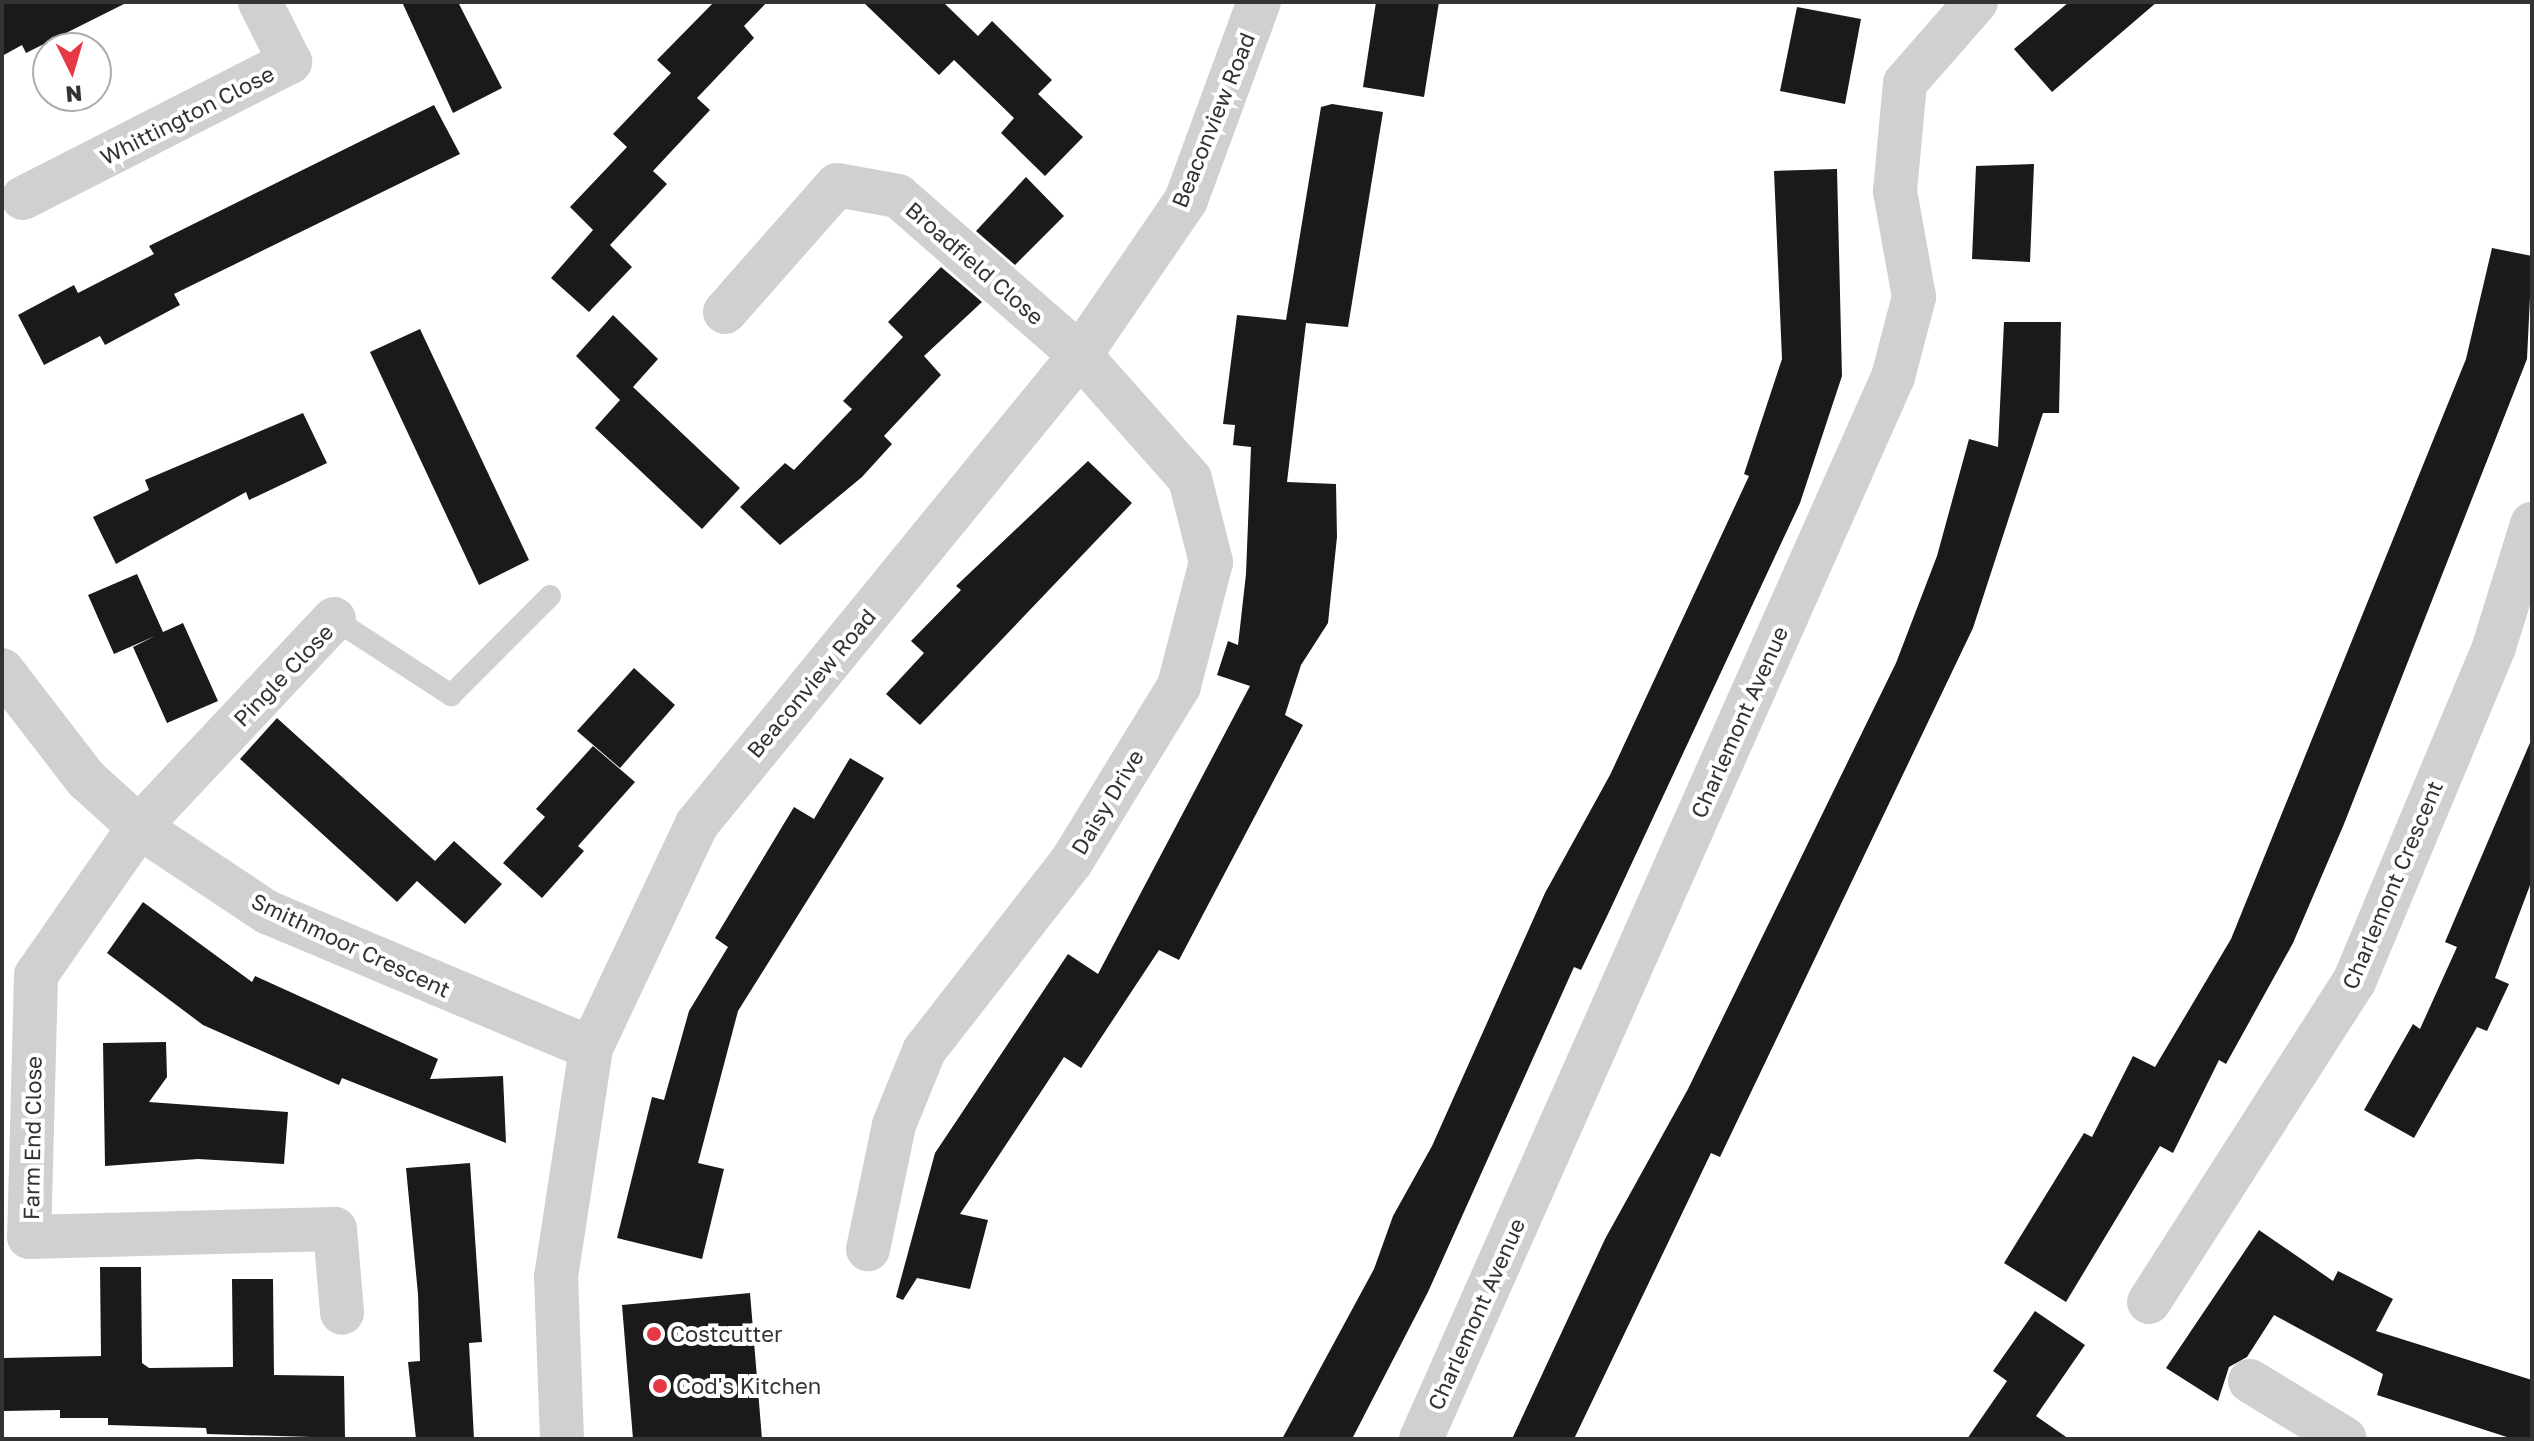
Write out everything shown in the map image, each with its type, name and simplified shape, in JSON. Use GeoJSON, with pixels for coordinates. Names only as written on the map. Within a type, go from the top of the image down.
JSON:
{"type":"FeatureCollection","features":[{"type":"Feature","properties":{"kind":"street","name":"Whittington Close"},"geometry":{"type":"LineString","coordinates":[[23,198],[290,62],[260,2]]}},
{"type":"Feature","properties":{"kind":"street","name":"Beaconview Road"},"geometry":{"type":"LineString","coordinates":[[562,1439],[556,1277],[591,1048],[697,824],[1080,355],[1186,200],[1259,2]]}},
{"type":"Feature","properties":{"kind":"street","name":"Charlemont Avenue"},"geometry":{"type":"LineString","coordinates":[[1421,1439],[1893,377],[1914,297],[1895,191],[1905,83],[1976,2]]}},
{"type":"Feature","properties":{"kind":"street","name":"Broadfield Close"},"geometry":{"type":"LineString","coordinates":[[725,312],[837,185],[898,196],[1080,355]]}},
{"type":"Feature","properties":{"kind":"street","name":"Daisy Drive"},"geometry":{"type":"LineString","coordinates":[[868,1249],[894,1125],[924,1051],[1071,862],[1179,686],[1211,562],[1190,479],[1080,355]]}},
{"type":"Feature","properties":{"kind":"street","name":"Charlemont Crescent"},"geometry":{"type":"LineString","coordinates":[[2149,1302],[2354,982],[2494,647],[2532,524]]}},
{"type":"Feature","properties":{"kind":"street","name":"Pingle Close"},"geometry":{"type":"LineString","coordinates":[[139,827],[334,619]]}},
{"type":"Feature","properties":{"kind":"street","name":"Smithmoor Crescent"},"geometry":{"type":"LineString","coordinates":[[2,670],[86,779],[139,827],[267,912],[591,1048]]}},
{"type":"Feature","properties":{"kind":"street","name":"Farm End Close"},"geometry":{"type":"LineString","coordinates":[[139,827],[36,975],[29,1237],[335,1229],[342,1313]]}},
{"type":"Feature","properties":{"kind":"street"},"geometry":{"type":"LineString","coordinates":[[2250,1381],[2345,1439]]}},
{"type":"Feature","properties":{"kind":"lane","name":"Pingle Close"},"geometry":{"type":"LineString","coordinates":[[334,619],[451,695],[550,596]]}},
{"type":"Feature","properties":{"kind":"building"},"geometry":{"type":"Polygon","coordinates":[[[2,2],[128,2],[68,32],[32,32],[32,50],[26,53],[22,45],[2,56],[2,2]]]}},
{"type":"Feature","properties":{"kind":"building"},"geometry":{"type":"Polygon","coordinates":[[[402,2],[458,2],[502,88],[453,113],[402,2]]]}},
{"type":"Feature","properties":{"kind":"building"},"geometry":{"type":"Polygon","coordinates":[[[714,2],[767,2],[744,26],[754,38],[697,98],[710,110],[653,171],[667,184],[610,245],[632,267],[589,312],[551,278],[593,230],[570,207],[627,147],[613,134],[671,73],[657,60],[714,2]]]}},
{"type":"Feature","properties":{"kind":"building"},"geometry":{"type":"Polygon","coordinates":[[[863,2],[943,2],[978,36],[992,21],[1052,80],[1038,94],[1083,137],[1045,176],[1001,133],[1014,118],[954,60],[939,75],[863,2]]]}},
{"type":"Feature","properties":{"kind":"building"},"geometry":{"type":"Polygon","coordinates":[[[1376,2],[1439,2],[1424,97],[1363,87],[1376,2]]]}},
{"type":"Feature","properties":{"kind":"building"},"geometry":{"type":"Polygon","coordinates":[[[2069,2],[2157,2],[2052,92],[2014,49],[2069,2]]]}},
{"type":"Feature","properties":{"kind":"building"},"geometry":{"type":"Polygon","coordinates":[[[1797,7],[1861,19],[1845,104],[1780,91],[1797,7]]]}},
{"type":"Feature","properties":{"kind":"building"},"geometry":{"type":"Polygon","coordinates":[[[1332,104],[1383,112],[1348,327],[1306,323],[1287,482],[1336,484],[1337,537],[1328,623],[1301,665],[1285,715],[1303,725],[1179,960],[1159,950],[1081,1068],[1064,1057],[960,1214],[988,1220],[970,1289],[917,1278],[903,1300],[896,1297],[935,1153],[1068,954],[1098,974],[1250,686],[1217,675],[1228,641],[1238,645],[1246,574],[1251,447],[1233,445],[1235,425],[1223,424],[1237,315],[1286,320],[1321,107],[1332,104]]]}},
{"type":"Feature","properties":{"kind":"building"},"geometry":{"type":"Polygon","coordinates":[[[434,105],[460,154],[174,294],[180,305],[105,345],[100,336],[44,365],[18,315],[74,285],[78,293],[154,254],[149,246],[434,105]]]}},
{"type":"Feature","properties":{"kind":"building"},"geometry":{"type":"Polygon","coordinates":[[[2034,164],[2030,262],[1972,259],[1976,166],[2034,164]]]}},
{"type":"Feature","properties":{"kind":"building"},"geometry":{"type":"Polygon","coordinates":[[[1837,169],[1842,376],[1800,503],[1581,970],[1574,967],[1428,1292],[1352,1439],[1282,1439],[1374,1269],[1393,1216],[1432,1146],[1545,893],[1610,775],[1749,476],[1744,474],[1782,359],[1774,171],[1837,169]]]}},
{"type":"Feature","properties":{"kind":"building"},"geometry":{"type":"Polygon","coordinates":[[[1026,177],[1064,216],[1015,265],[976,231],[1026,177]]]}},
{"type":"Feature","properties":{"kind":"building"},"geometry":{"type":"Polygon","coordinates":[[[2492,248],[2532,256],[2527,359],[2344,824],[2293,943],[2226,1064],[2219,1060],[2173,1153],[2160,1146],[2066,1302],[2004,1263],[2084,1133],[2092,1137],[2133,1056],[2155,1067],[2231,939],[2466,359],[2492,248]]]}},
{"type":"Feature","properties":{"kind":"building"},"geometry":{"type":"Polygon","coordinates":[[[941,267],[982,302],[924,356],[941,375],[884,436],[892,444],[862,477],[780,545],[740,507],[785,463],[794,470],[852,409],[843,401],[903,337],[888,322],[941,267]]]}},
{"type":"Feature","properties":{"kind":"building"},"geometry":{"type":"Polygon","coordinates":[[[613,315],[658,359],[633,387],[740,488],[702,529],[595,428],[620,400],[576,356],[613,315]]]}},
{"type":"Feature","properties":{"kind":"building"},"geometry":{"type":"Polygon","coordinates":[[[2004,322],[2061,322],[2059,413],[2043,413],[1973,628],[1720,1157],[1711,1153],[1574,1439],[1512,1439],[1605,1239],[1688,1089],[1896,663],[1937,556],[1969,439],[1998,447],[2004,322]]]}},
{"type":"Feature","properties":{"kind":"building"},"geometry":{"type":"Polygon","coordinates":[[[420,329],[529,560],[479,585],[370,352],[420,329]]]}},
{"type":"Feature","properties":{"kind":"building"},"geometry":{"type":"Polygon","coordinates":[[[303,413],[327,463],[249,500],[246,492],[116,564],[93,517],[149,490],[145,480],[303,413]]]}},
{"type":"Feature","properties":{"kind":"building"},"geometry":{"type":"Polygon","coordinates":[[[1088,461],[1132,503],[920,725],[886,694],[924,653],[911,641],[961,590],[956,586],[1088,461]]]}},
{"type":"Feature","properties":{"kind":"building"},"geometry":{"type":"Polygon","coordinates":[[[137,574],[163,632],[183,623],[218,701],[167,723],[133,647],[155,636],[114,654],[88,595],[137,574]]]}},
{"type":"Feature","properties":{"kind":"building"},"geometry":{"type":"Polygon","coordinates":[[[634,668],[675,705],[620,768],[577,731],[634,668]]]}},
{"type":"Feature","properties":{"kind":"building"},"geometry":{"type":"Polygon","coordinates":[[[277,718],[435,861],[454,841],[502,884],[465,924],[417,881],[397,902],[240,759],[277,718]]]}},
{"type":"Feature","properties":{"kind":"building"},"geometry":{"type":"Polygon","coordinates":[[[2532,738],[2532,880],[2495,978],[2509,984],[2487,1031],[2477,1027],[2414,1138],[2364,1110],[2413,1024],[2420,1029],[2457,947],[2445,942],[2532,738]]]}},
{"type":"Feature","properties":{"kind":"building"},"geometry":{"type":"Polygon","coordinates":[[[593,746],[635,782],[578,846],[584,851],[542,898],[503,863],[545,817],[536,809],[593,746]]]}},
{"type":"Feature","properties":{"kind":"building"},"geometry":{"type":"Polygon","coordinates":[[[850,758],[884,778],[738,1011],[698,1163],[724,1169],[702,1259],[617,1238],[652,1097],[664,1100],[689,1011],[728,947],[715,938],[794,807],[814,819],[850,758]]]}},
{"type":"Feature","properties":{"kind":"building"},"geometry":{"type":"Polygon","coordinates":[[[143,902],[252,982],[255,976],[438,1059],[430,1079],[503,1076],[506,1143],[342,1078],[339,1085],[203,1025],[107,953],[143,902]]]}},
{"type":"Feature","properties":{"kind":"building"},"geometry":{"type":"Polygon","coordinates":[[[166,1042],[167,1077],[149,1102],[288,1112],[284,1164],[198,1159],[105,1166],[103,1043],[166,1042]]]}},
{"type":"Feature","properties":{"kind":"building"},"geometry":{"type":"Polygon","coordinates":[[[470,1163],[482,1342],[469,1343],[474,1439],[416,1439],[408,1362],[420,1361],[418,1294],[406,1168],[470,1163]]]}},
{"type":"Feature","properties":{"kind":"building"},"geometry":{"type":"Polygon","coordinates":[[[2259,1230],[2333,1281],[2338,1271],[2393,1299],[2376,1331],[2532,1380],[2532,1439],[2513,1439],[2377,1395],[2383,1374],[2274,1315],[2247,1357],[2229,1367],[2218,1401],[2166,1368],[2259,1230]]]}},
{"type":"Feature","properties":{"kind":"building"},"geometry":{"type":"Polygon","coordinates":[[[100,1267],[141,1267],[142,1363],[149,1368],[233,1367],[232,1279],[273,1279],[274,1375],[344,1376],[345,1438],[207,1434],[206,1428],[108,1425],[108,1418],[60,1418],[60,1410],[2,1411],[2,1358],[101,1356],[100,1267]]]}},
{"type":"Feature","properties":{"kind":"building"},"geometry":{"type":"Polygon","coordinates":[[[750,1293],[762,1439],[633,1439],[622,1305],[750,1293]]]}},
{"type":"Feature","properties":{"kind":"building"},"geometry":{"type":"Polygon","coordinates":[[[2035,1311],[2085,1345],[2036,1416],[2069,1439],[1967,1439],[2007,1381],[1993,1371],[2035,1311]]]}},
{"type":"Feature","properties":{"kind":"place","name":"Costcutter"},"geometry":{"type":"Point","coordinates":[654,1334]}},
{"type":"Feature","properties":{"kind":"place","name":"Cod's Kitchen"},"geometry":{"type":"Point","coordinates":[660,1386]}}]}
